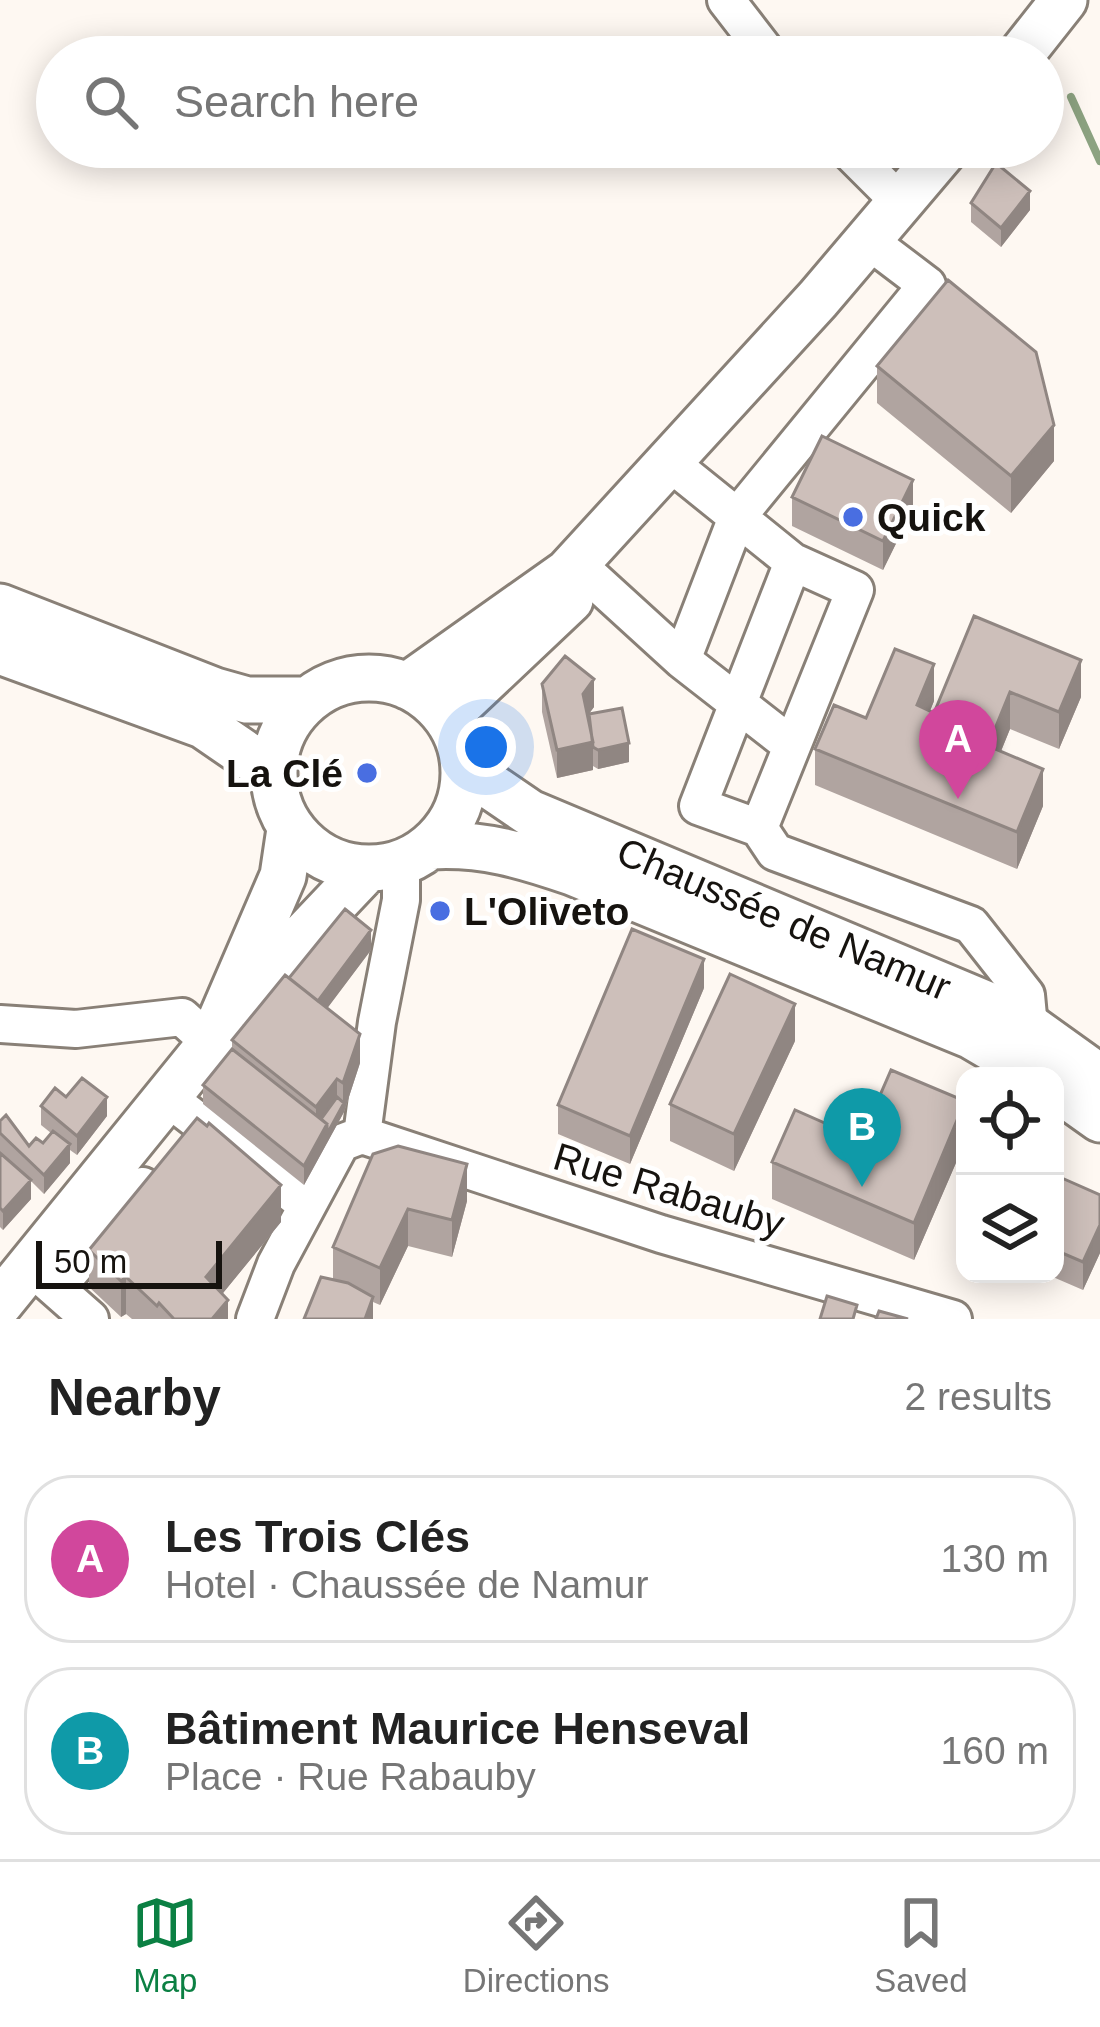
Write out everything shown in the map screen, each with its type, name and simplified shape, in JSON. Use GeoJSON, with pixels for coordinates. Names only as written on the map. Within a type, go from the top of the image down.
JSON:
{"type":"FeatureCollection","features":[{"type":"Feature","properties":{"kind":"main road"},"geometry":{"type":"LineString","coordinates":[[1036,36],[1064,0]]}},
{"type":"Feature","properties":{"kind":"main road"},"geometry":{"type":"LineString","coordinates":[[407,686],[568,572],[818,299],[930,168]]}},
{"type":"Feature","properties":{"kind":"main road"},"geometry":{"type":"LineString","coordinates":[[446,717],[591,578],[818,299]]}},
{"type":"Feature","properties":{"kind":"main road"},"geometry":{"type":"LineString","coordinates":[[0,608],[215,691],[248,700],[307,700]]}},
{"type":"Feature","properties":{"kind":"main road"},"geometry":{"type":"LineString","coordinates":[[0,651],[202,724],[273,772]]}},
{"type":"Feature","properties":{"kind":"main road"},"geometry":{"type":"LineString","coordinates":[[217,1032],[456,811],[464,768],[460,744],[446,717],[428,699],[382,679],[330,686],[307,700],[289,720],[277,745],[273,772],[277,802],[290,829],[311,850],[338,864],[399,859]]}},
{"type":"Feature","properties":{"kind":"main road","name":"Chaussée de Namur"},"geometry":{"type":"LineString","coordinates":[[464,768],[530,813],[990,1006],[1029,1027],[1100,1078]]}},
{"type":"Feature","properties":{"kind":"main road"},"geometry":{"type":"LineString","coordinates":[[0,1303],[43,1278],[183,1110],[283,876],[290,829]]}},
{"type":"Feature","properties":{"kind":"main road","name":"Chaussée de Namur"},"geometry":{"type":"LineString","coordinates":[[399,859],[472,843],[517,853],[972,1036],[1025,1067]]}},
{"type":"Feature","properties":{"kind":"main road"},"geometry":{"type":"LineString","coordinates":[[1064,1093],[1100,1119]]}},
{"type":"Feature","properties":{"kind":"street"},"geometry":{"type":"LineString","coordinates":[[726,0],[754,36]]}},
{"type":"Feature","properties":{"kind":"street"},"geometry":{"type":"LineString","coordinates":[[866,168],[902,204]]}},
{"type":"Feature","properties":{"kind":"street"},"geometry":{"type":"LineString","coordinates":[[682,660],[737,517],[927,285],[869,241]]}},
{"type":"Feature","properties":{"kind":"street"},"geometry":{"type":"LineString","coordinates":[[679,470],[793,562],[855,590],[758,828]]}},
{"type":"Feature","properties":{"kind":"street"},"geometry":{"type":"LineString","coordinates":[[793,562],[698,806],[758,828],[775,852],[971,926],[1026,995],[1029,1027]]}},
{"type":"Feature","properties":{"kind":"street"},"geometry":{"type":"LineString","coordinates":[[591,578],[682,660],[791,745]]}},
{"type":"Feature","properties":{"kind":"street"},"geometry":{"type":"LineString","coordinates":[[255,1319],[276,1264],[341,1143],[362,1135],[377,1022],[401,900],[399,859]]}},
{"type":"Feature","properties":{"kind":"street"},"geometry":{"type":"LineString","coordinates":[[0,1024],[76,1029],[182,1017],[217,1032]]}},
{"type":"Feature","properties":{"kind":"street"},"geometry":{"type":"LineString","coordinates":[[183,1110],[307,1205]]}},
{"type":"Feature","properties":{"kind":"street","name":"Rue Rabauby"},"geometry":{"type":"LineString","coordinates":[[362,1135],[661,1234],[953,1319]]}},
{"type":"Feature","properties":{"kind":"street"},"geometry":{"type":"LineString","coordinates":[[43,1278],[90,1319]]}},
{"type":"Feature","properties":{"kind":"building"},"geometry":{"type":"Polygon","coordinates":[[[993,168],[1002,168],[1030,191],[1001,228],[971,203],[993,168]]]}},
{"type":"Feature","properties":{"kind":"building"},"geometry":{"type":"Polygon","coordinates":[[[948,280],[1036,352],[1054,425],[1011,476],[877,366],[948,280]]]}},
{"type":"Feature","properties":{"kind":"building"},"geometry":{"type":"Polygon","coordinates":[[[822,436],[913,480],[883,541],[792,497],[822,436]]]}},
{"type":"Feature","properties":{"kind":"building"},"geometry":{"type":"Polygon","coordinates":[[[974,616],[1081,660],[1059,712],[1010,692],[988,746],[1043,769],[1017,832],[815,749],[834,705],[866,718],[895,649],[934,664],[917,705],[934,713],[974,616]]]}},
{"type":"Feature","properties":{"kind":"building"},"geometry":{"type":"Polygon","coordinates":[[[565,656],[594,679],[583,694],[593,742],[557,750],[542,684],[565,656]]]}},
{"type":"Feature","properties":{"kind":"building"},"geometry":{"type":"Polygon","coordinates":[[[622,708],[629,743],[593,747],[589,714],[622,708]]]}},
{"type":"Feature","properties":{"kind":"building"},"geometry":{"type":"Polygon","coordinates":[[[345,909],[371,930],[318,1001],[289,978],[345,909]]]}},
{"type":"Feature","properties":{"kind":"building"},"geometry":{"type":"Polygon","coordinates":[[[632,929],[704,959],[630,1136],[558,1105],[632,929]]]}},
{"type":"Feature","properties":{"kind":"building"},"geometry":{"type":"Polygon","coordinates":[[[730,974],[795,1004],[734,1134],[670,1104],[730,974]]]}},
{"type":"Feature","properties":{"kind":"building"},"geometry":{"type":"Polygon","coordinates":[[[285,975],[360,1034],[343,1083],[337,1079],[316,1107],[232,1040],[285,975]]]}},
{"type":"Feature","properties":{"kind":"building"},"geometry":{"type":"Polygon","coordinates":[[[232,1049],[327,1124],[304,1166],[203,1085],[232,1049]]]}},
{"type":"Feature","properties":{"kind":"building"},"geometry":{"type":"Polygon","coordinates":[[[891,1070],[956,1097],[956,1123],[914,1223],[772,1162],[795,1110],[861,1139],[891,1070]]]}},
{"type":"Feature","properties":{"kind":"building"},"geometry":{"type":"Polygon","coordinates":[[[82,1078],[107,1097],[77,1136],[41,1106],[55,1088],[66,1097],[82,1078]]]}},
{"type":"Feature","properties":{"kind":"building"},"geometry":{"type":"Polygon","coordinates":[[[337,1097],[344,1103],[327,1134],[327,1124],[321,1119],[337,1097]]]}},
{"type":"Feature","properties":{"kind":"building"},"geometry":{"type":"Polygon","coordinates":[[[6,1115],[29,1146],[36,1138],[43,1143],[53,1131],[70,1144],[44,1175],[0,1133],[0,1121],[6,1115]]]}},
{"type":"Feature","properties":{"kind":"building"},"geometry":{"type":"Polygon","coordinates":[[[197,1118],[281,1185],[206,1277],[228,1300],[212,1319],[174,1319],[126,1277],[121,1281],[89,1250],[197,1118]]]}},
{"type":"Feature","properties":{"kind":"building"},"geometry":{"type":"Polygon","coordinates":[[[398,1146],[467,1164],[452,1220],[408,1209],[380,1268],[333,1247],[373,1154],[398,1146]]]}},
{"type":"Feature","properties":{"kind":"building"},"geometry":{"type":"Polygon","coordinates":[[[0,1153],[31,1180],[3,1211],[0,1208],[0,1153]]]}},
{"type":"Feature","properties":{"kind":"building"},"geometry":{"type":"Polygon","coordinates":[[[1064,1179],[1100,1195],[1100,1225],[1083,1262],[1064,1254],[1064,1179]]]}},
{"type":"Feature","properties":{"kind":"building"},"geometry":{"type":"Polygon","coordinates":[[[321,1277],[348,1283],[373,1297],[365,1319],[304,1319],[321,1277]]]}},
{"type":"Feature","properties":{"kind":"building"},"geometry":{"type":"Polygon","coordinates":[[[827,1296],[857,1305],[853,1319],[820,1319],[827,1296]]]}},
{"type":"Feature","properties":{"kind":"building"},"geometry":{"type":"Polygon","coordinates":[[[879,1311],[908,1319],[876,1319],[879,1311]]]}},
{"type":"Feature","properties":{"kind":"waterway"},"geometry":{"type":"LineString","coordinates":[[1071,97],[1100,161]]}},
{"type":"Feature","properties":{"kind":"place","name":"Quick"},"geometry":{"type":"Point","coordinates":[853,517]}},
{"type":"Feature","properties":{"kind":"place","name":"La Clé"},"geometry":{"type":"Point","coordinates":[367,773]}},
{"type":"Feature","properties":{"kind":"place","name":"Les Trois Clés"},"geometry":{"type":"Point","coordinates":[958,799]}},
{"type":"Feature","properties":{"kind":"place","name":"L'Oliveto"},"geometry":{"type":"Point","coordinates":[440,911]}},
{"type":"Feature","properties":{"kind":"place","name":"Bâtiment Maurice Henseval"},"geometry":{"type":"Point","coordinates":[862,1187]}}]}
